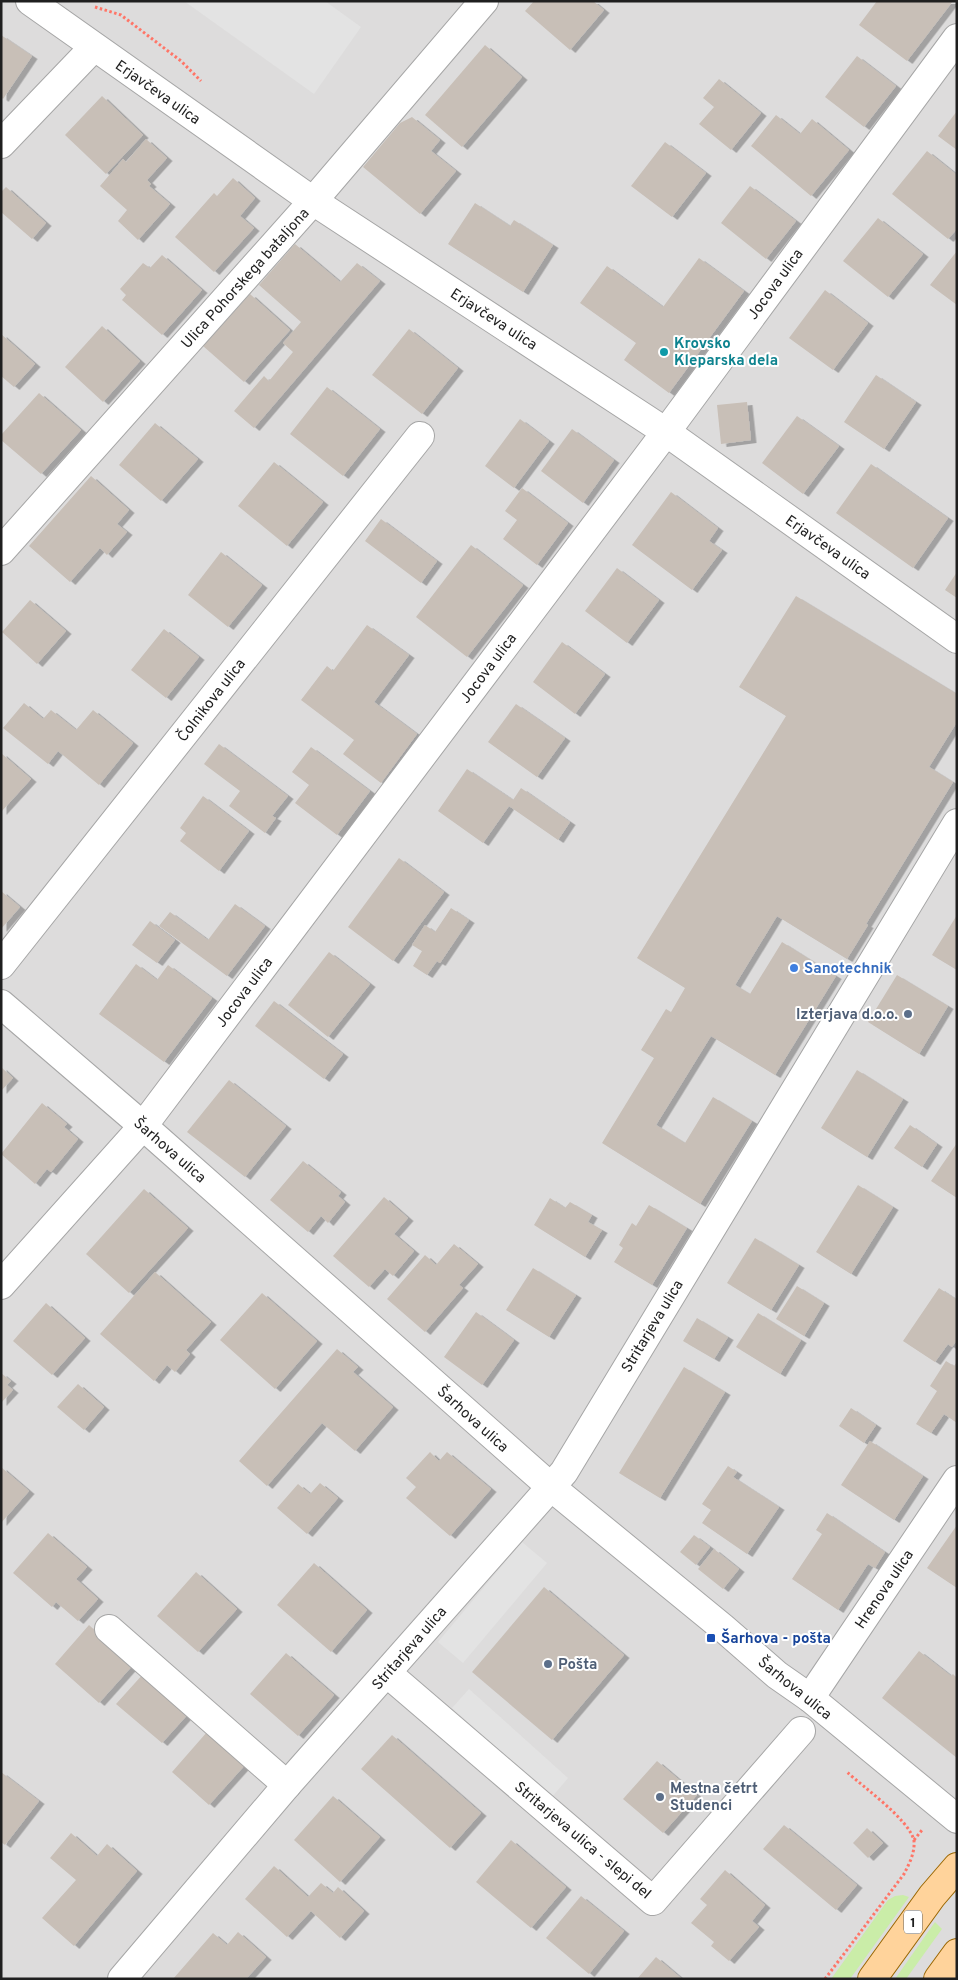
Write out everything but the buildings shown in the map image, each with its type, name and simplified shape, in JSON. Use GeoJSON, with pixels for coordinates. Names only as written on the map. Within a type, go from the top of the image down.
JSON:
{"type":"FeatureCollection","features":[{"type":"Feature","properties":{"kind":"main road","name":"1"},"geometry":{"type":"LineString","coordinates":[[872,1979],[932,1896],[957,1867]]}},
{"type":"Feature","properties":{"kind":"main road"},"geometry":{"type":"LineString","coordinates":[[938,1979],[957,1953]]}},
{"type":"Feature","properties":{"kind":"street","name":"Erjavčeva ulica"},"geometry":{"type":"LineString","coordinates":[[30,1],[313,201],[666,432],[957,639]]}},
{"type":"Feature","properties":{"kind":"street","name":"Ulica Pohorskega bataljona"},"geometry":{"type":"LineString","coordinates":[[1,551],[313,201],[484,1]]}},
{"type":"Feature","properties":{"kind":"street","name":"Jocova ulica"},"geometry":{"type":"LineString","coordinates":[[1,1285],[143,1126],[666,432],[957,38]]}},
{"type":"Feature","properties":{"kind":"street"},"geometry":{"type":"LineString","coordinates":[[1,144],[94,47]]}},
{"type":"Feature","properties":{"kind":"street","name":"Čolnikova ulica"},"geometry":{"type":"LineString","coordinates":[[1,965],[420,436]]}},
{"type":"Feature","properties":{"kind":"street","name":"Stritarjeva ulica"},"geometry":{"type":"LineString","coordinates":[[122,1979],[287,1785],[564,1472],[957,823]]}},
{"type":"Feature","properties":{"kind":"street","name":"Šarhova ulica"},"geometry":{"type":"LineString","coordinates":[[1,1004],[143,1126],[550,1487],[722,1627],[777,1675],[810,1698],[957,1819]]}},
{"type":"Feature","properties":{"kind":"street","name":"Hrenova ulica"},"geometry":{"type":"LineString","coordinates":[[810,1698],[957,1480]]}},
{"type":"Feature","properties":{"kind":"street"},"geometry":{"type":"LineString","coordinates":[[109,1629],[287,1785]]}},
{"type":"Feature","properties":{"kind":"street","name":"Stritarjeva ulica - slepi del"},"geometry":{"type":"LineString","coordinates":[[387,1673],[653,1901],[801,1731]]}},
{"type":"Feature","properties":{"kind":"path"},"geometry":{"type":"LineString","coordinates":[[825,1979],[904,1874],[912,1858],[914,1840]]}},
{"type":"Feature","properties":{"kind":"shaded area"},"geometry":{"type":"Polygon","coordinates":[[[1,1],[957,1],[957,1979],[1,1979],[1,1]]]}},
{"type":"Feature","properties":{"kind":"shaded area"},"geometry":{"type":"Polygon","coordinates":[[[184,1],[325,1],[361,27],[314,94],[184,1]]]}},
{"type":"Feature","properties":{"kind":"shaded area"},"geometry":{"type":"Polygon","coordinates":[[[522,1542],[547,1563],[463,1663],[438,1642],[522,1542]]]}},
{"type":"Feature","properties":{"kind":"shaded area"},"geometry":{"type":"Polygon","coordinates":[[[469,1689],[568,1778],[552,1797],[452,1708],[469,1689]]]}},
{"type":"Feature","properties":{"kind":"green space"},"geometry":{"type":"Polygon","coordinates":[[[903,1895],[909,1897],[850,1979],[831,1979],[888,1900],[895,1896],[903,1895]]]}},
{"type":"Feature","properties":{"kind":"green space"},"geometry":{"type":"Polygon","coordinates":[[[935,1922],[942,1929],[906,1979],[895,1979],[935,1922]]]}},
{"type":"Feature","properties":{"kind":"place","name":"Krovsko Kleparska dela"},"geometry":{"type":"Point","coordinates":[664,352]}},
{"type":"Feature","properties":{"kind":"place","name":"Sanotechnik"},"geometry":{"type":"Point","coordinates":[794,968]}},
{"type":"Feature","properties":{"kind":"place","name":"Izterjava d.o.o."},"geometry":{"type":"Point","coordinates":[908,1014]}},
{"type":"Feature","properties":{"kind":"place","name":"Šarhova - pošta"},"geometry":{"type":"Point","coordinates":[711,1638]}},
{"type":"Feature","properties":{"kind":"place","name":"Pošta"},"geometry":{"type":"Point","coordinates":[548,1664]}},
{"type":"Feature","properties":{"kind":"place","name":"Mestna četrt Studenci"},"geometry":{"type":"Point","coordinates":[660,1797]}}]}
